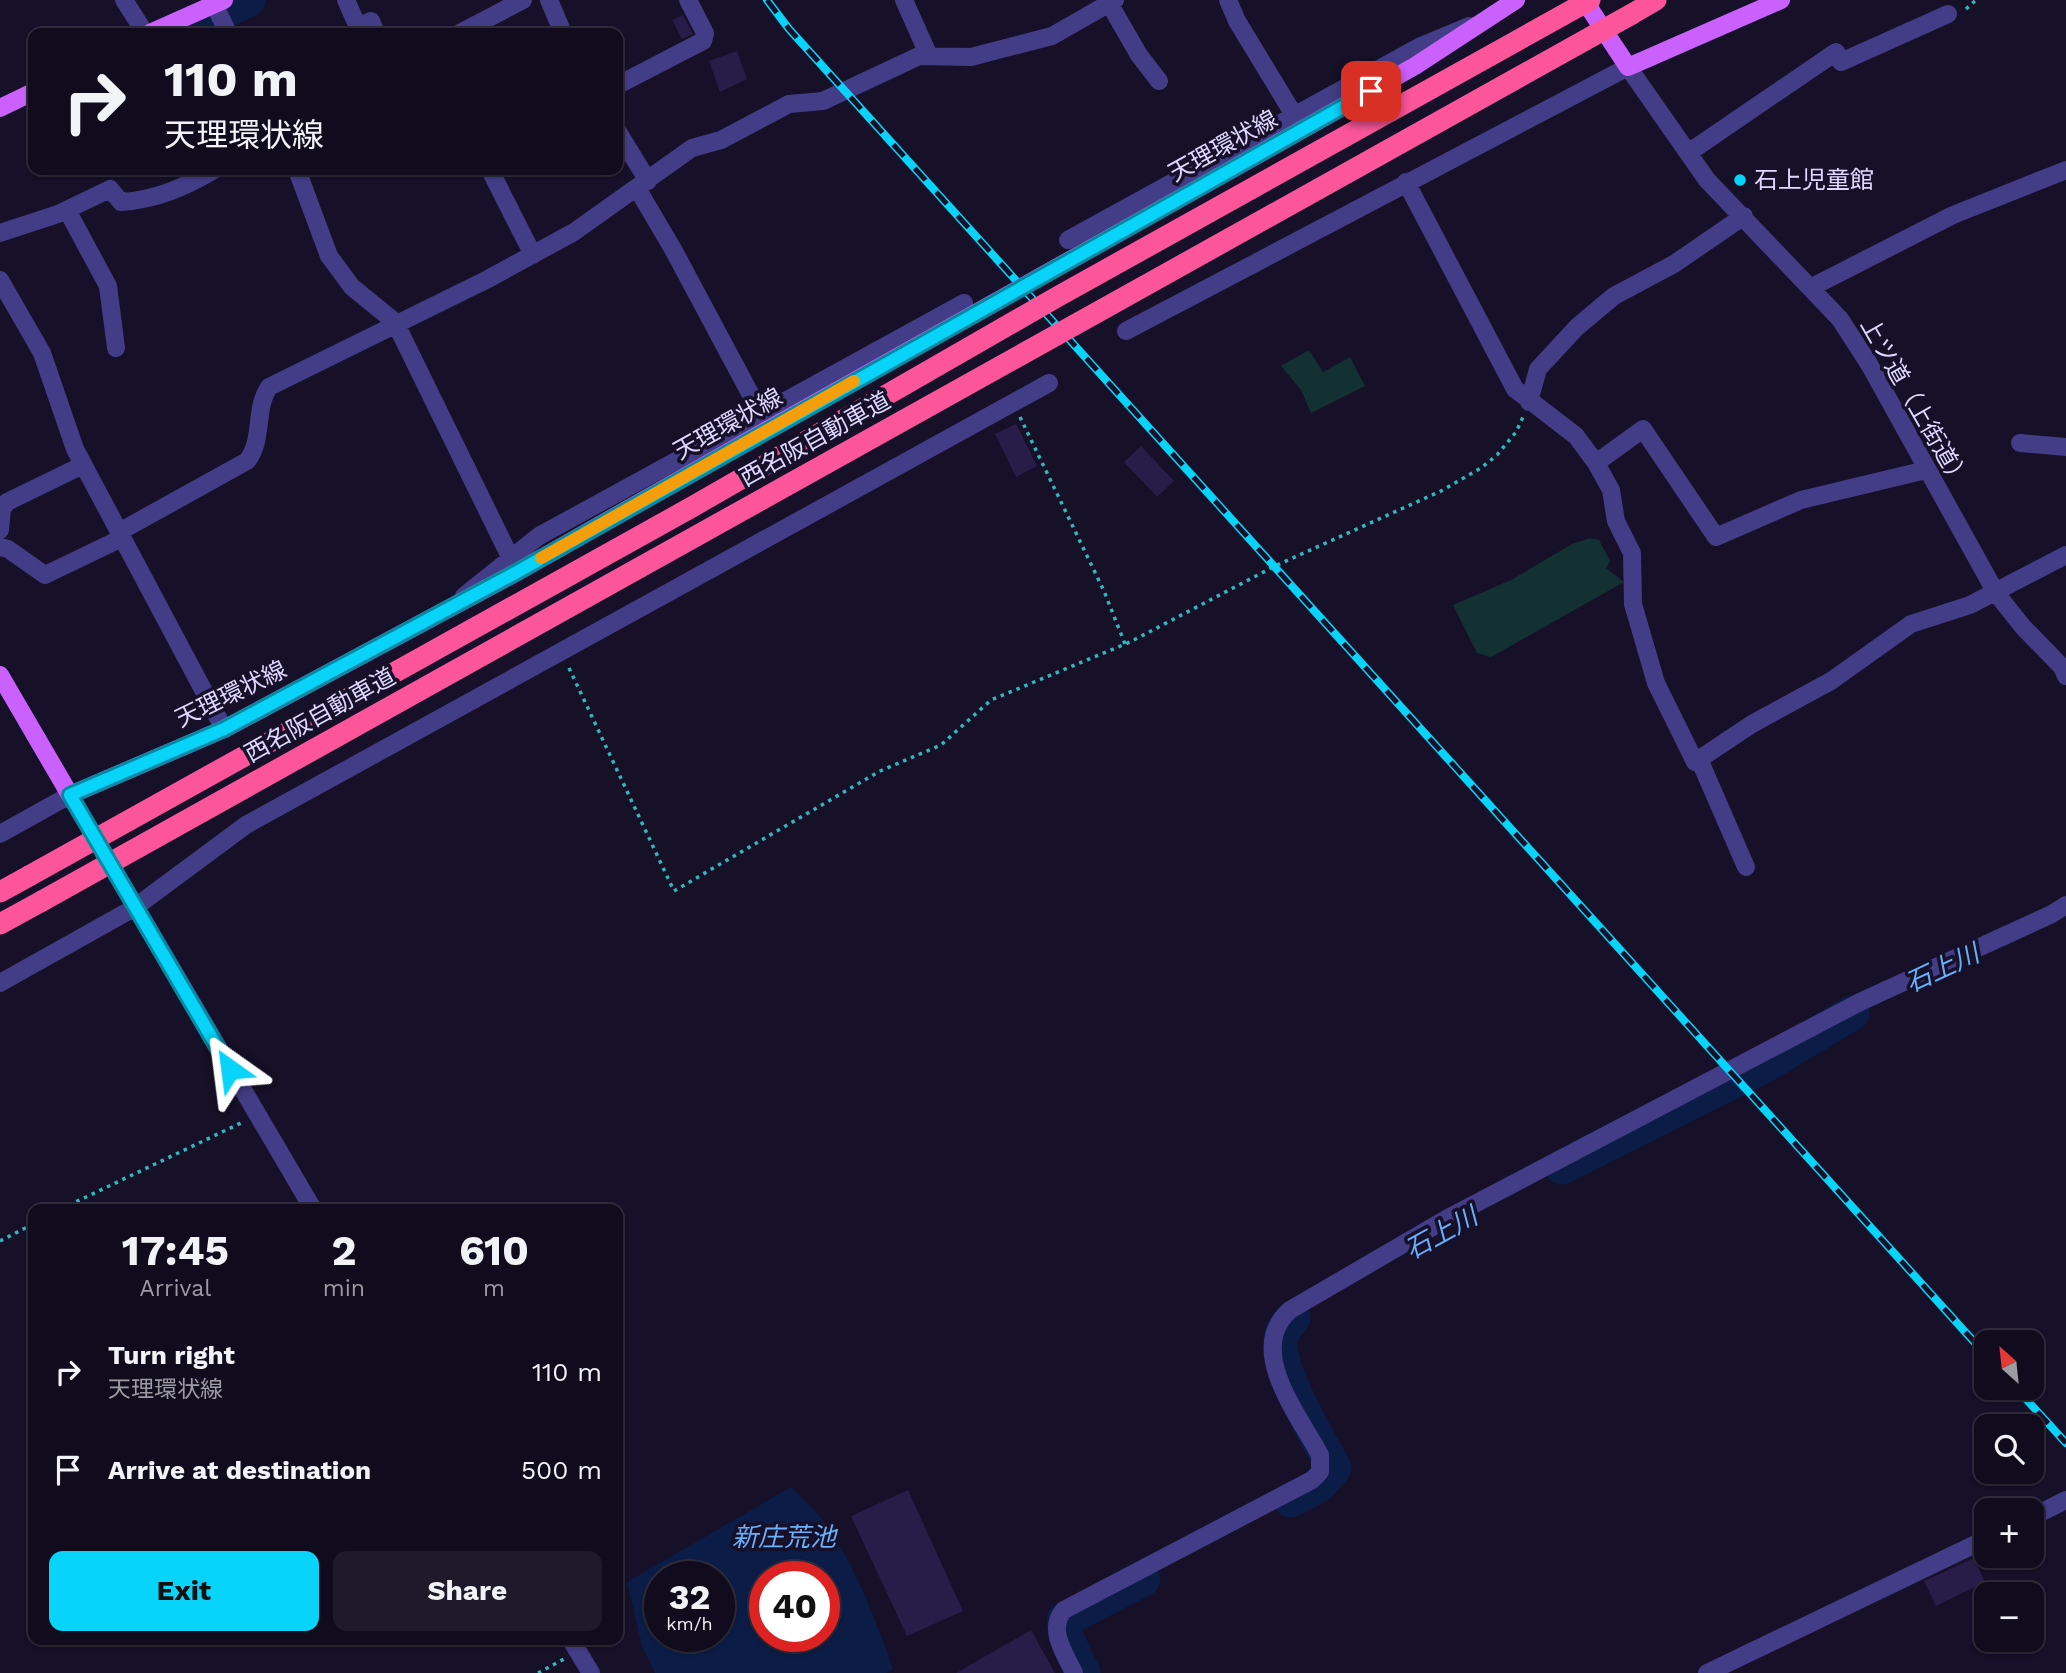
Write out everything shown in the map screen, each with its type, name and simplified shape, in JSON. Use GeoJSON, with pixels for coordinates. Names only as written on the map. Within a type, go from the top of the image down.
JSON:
{"type":"FeatureCollection","features":[{"type":"Feature","properties":{"kind":"highway","name":"西名阪自動車道"},"geometry":{"type":"LineString","coordinates":[[0,892],[680,513],[1057,297],[1590,0]]}},
{"type":"Feature","properties":{"kind":"highway","name":"西名阪自動車道"},"geometry":{"type":"LineString","coordinates":[[0,924],[1656,0]]}},
{"type":"Feature","properties":{"kind":"main road","name":"天理環状線"},"geometry":{"type":"LineString","coordinates":[[70,795],[224,729],[451,607],[513,564],[767,430],[1415,66],[1516,0]]}},
{"type":"Feature","properties":{"kind":"main road"},"geometry":{"type":"LineString","coordinates":[[1584,0],[1628,67],[1781,0]]}},
{"type":"Feature","properties":{"kind":"main road"},"geometry":{"type":"LineString","coordinates":[[159,28],[219,2]]}},
{"type":"Feature","properties":{"kind":"main road"},"geometry":{"type":"LineString","coordinates":[[1,104],[28,94]]}},
{"type":"Feature","properties":{"kind":"main road"},"geometry":{"type":"LineString","coordinates":[[0,675],[70,795]]}},
{"type":"Feature","properties":{"kind":"street"},"geometry":{"type":"LineString","coordinates":[[124,0],[144,28]]}},
{"type":"Feature","properties":{"kind":"street"},"geometry":{"type":"LineString","coordinates":[[346,0],[358,26],[371,21],[374,28]]}},
{"type":"Feature","properties":{"kind":"street"},"geometry":{"type":"LineString","coordinates":[[470,28],[523,0]]}},
{"type":"Feature","properties":{"kind":"street"},"geometry":{"type":"LineString","coordinates":[[549,0],[561,28]]}},
{"type":"Feature","properties":{"kind":"street"},"geometry":{"type":"LineString","coordinates":[[623,82],[703,41],[705,33],[688,0]]}},
{"type":"Feature","properties":{"kind":"street"},"geometry":{"type":"LineString","coordinates":[[904,0],[929,56]]}},
{"type":"Feature","properties":{"kind":"street"},"geometry":{"type":"LineString","coordinates":[[1228,0],[1237,21],[1294,115]]}},
{"type":"Feature","properties":{"kind":"street"},"geometry":{"type":"LineString","coordinates":[[219,2],[227,28]]}},
{"type":"Feature","properties":{"kind":"street"},"geometry":{"type":"LineString","coordinates":[[0,547],[8,549],[45,575],[121,535],[247,461],[255,451],[262,398],[269,387],[533,255],[574,232],[692,148],[721,140],[789,104],[823,101],[919,56],[971,57],[1052,36],[1112,2],[1139,55],[1159,81]]}},
{"type":"Feature","properties":{"kind":"street"},"geometry":{"type":"LineString","coordinates":[[1688,153],[1836,52],[1841,62],[1948,14]]}},
{"type":"Feature","properties":{"kind":"street"},"geometry":{"type":"LineString","coordinates":[[1068,240],[1421,46],[1489,18]]}},
{"type":"Feature","properties":{"kind":"street"},"geometry":{"type":"LineString","coordinates":[[1126,331],[1628,67]]}},
{"type":"Feature","properties":{"kind":"street","name":"上ツ道（上街道）"},"geometry":{"type":"LineString","coordinates":[[1628,67],[1707,180],[1840,319],[1869,364],[1926,470],[1976,551],[1996,593],[2023,627],[2062,667],[2066,676]]}},
{"type":"Feature","properties":{"kind":"street"},"geometry":{"type":"LineString","coordinates":[[623,142],[674,251],[760,412]]}},
{"type":"Feature","properties":{"kind":"street"},"geometry":{"type":"LineString","coordinates":[[1810,288],[1953,215],[2066,170]]}},
{"type":"Feature","properties":{"kind":"street"},"geometry":{"type":"LineString","coordinates":[[0,233],[68,210],[110,189],[121,202],[181,189],[205,175]]}},
{"type":"Feature","properties":{"kind":"street"},"geometry":{"type":"LineString","coordinates":[[299,175],[329,256],[352,287],[395,322],[513,564],[539,536],[760,412],[964,303]]}},
{"type":"Feature","properties":{"kind":"street"},"geometry":{"type":"LineString","coordinates":[[493,175],[533,255]]}},
{"type":"Feature","properties":{"kind":"street"},"geometry":{"type":"LineString","coordinates":[[1406,182],[1515,389],[1576,436],[1611,490],[1616,521],[1632,553],[1633,604],[1656,683],[1693,761],[1752,724],[1831,681],[1911,624],[1970,605],[2066,555]]}},
{"type":"Feature","properties":{"kind":"street"},"geometry":{"type":"LineString","coordinates":[[68,210],[108,286],[116,348]]}},
{"type":"Feature","properties":{"kind":"street"},"geometry":{"type":"LineString","coordinates":[[1529,402],[1538,369],[1577,327],[1614,296],[1674,264],[1744,216]]}},
{"type":"Feature","properties":{"kind":"street"},"geometry":{"type":"LineString","coordinates":[[0,280],[42,354],[83,466],[224,729]]}},
{"type":"Feature","properties":{"kind":"street"},"geometry":{"type":"LineString","coordinates":[[0,983],[134,908],[246,825],[1049,383]]}},
{"type":"Feature","properties":{"kind":"street"},"geometry":{"type":"LineString","coordinates":[[1595,463],[1643,429],[1716,537],[1801,500],[1926,470]]}},
{"type":"Feature","properties":{"kind":"street"},"geometry":{"type":"LineString","coordinates":[[2020,443],[2066,447]]}},
{"type":"Feature","properties":{"kind":"street"},"geometry":{"type":"LineString","coordinates":[[0,530],[2,509],[7,502],[83,466]]}},
{"type":"Feature","properties":{"kind":"street"},"geometry":{"type":"LineString","coordinates":[[1699,759],[1746,867]]}},
{"type":"Feature","properties":{"kind":"street"},"geometry":{"type":"LineString","coordinates":[[0,834],[70,795],[310,1204]]}},
{"type":"Feature","properties":{"kind":"street"},"geometry":{"type":"LineString","coordinates":[[1074,1673],[1057,1634],[1058,1619],[1064,1610],[1312,1480],[1320,1472],[1320,1455],[1272,1359],[1274,1331],[1290,1310],[1448,1218],[1860,1002],[2052,914],[2066,905]]}},
{"type":"Feature","properties":{"kind":"street"},"geometry":{"type":"LineString","coordinates":[[2044,1511],[2066,1500]]}},
{"type":"Feature","properties":{"kind":"street"},"geometry":{"type":"LineString","coordinates":[[1706,1673],[1974,1545]]}},
{"type":"Feature","properties":{"kind":"street"},"geometry":{"type":"LineString","coordinates":[[575,1646],[591,1673]]}},
{"type":"Feature","properties":{"kind":"path"},"geometry":{"type":"LineString","coordinates":[[561,651],[674,891],[880,771],[941,745],[991,700],[1125,644],[1275,566],[1441,491],[1481,468],[1516,432],[1529,402]]}},
{"type":"Feature","properties":{"kind":"path"},"geometry":{"type":"LineString","coordinates":[[1013,403],[1104,591],[1125,644]]}},
{"type":"Feature","properties":{"kind":"path"},"geometry":{"type":"LineString","coordinates":[[71,1204],[257,1115]]}},
{"type":"Feature","properties":{"kind":"path"},"geometry":{"type":"LineString","coordinates":[[0,1241],[28,1226]]}},
{"type":"Feature","properties":{"kind":"path"},"geometry":{"type":"LineString","coordinates":[[538,1673],[575,1646]]}},
{"type":"Feature","properties":{"kind":"green space"},"geometry":{"type":"Polygon","coordinates":[[[1309,350],[1323,372],[1350,357],[1365,386],[1311,413],[1301,390],[1281,366],[1309,350]]]}},
{"type":"Feature","properties":{"kind":"green space"},"geometry":{"type":"Polygon","coordinates":[[[1590,538],[1599,540],[1610,561],[1606,568],[1624,582],[1491,657],[1477,653],[1453,605],[1511,580],[1572,544],[1590,538]]]}},
{"type":"Feature","properties":{"kind":"water","name":"新庄荒池"},"geometry":{"type":"Polygon","coordinates":[[[791,1487],[833,1534],[871,1610],[893,1669],[886,1673],[655,1673],[645,1652],[735,1652],[735,1561],[663,1561],[791,1487]]]}},
{"type":"Feature","properties":{"kind":"water","name":"新庄荒池"},"geometry":{"type":"Polygon","coordinates":[[[644,1572],[644,1650],[627,1582],[644,1572]]]}},
{"type":"Feature","properties":{"kind":"building"},"geometry":{"type":"Polygon","coordinates":[[[683,15],[693,34],[682,39],[672,20],[683,15]]]}},
{"type":"Feature","properties":{"kind":"building"},"geometry":{"type":"Polygon","coordinates":[[[737,51],[747,79],[720,92],[709,61],[737,51]]]}},
{"type":"Feature","properties":{"kind":"building"},"geometry":{"type":"Polygon","coordinates":[[[1016,424],[1037,466],[1016,477],[995,434],[1016,424]]]}},
{"type":"Feature","properties":{"kind":"building"},"geometry":{"type":"Polygon","coordinates":[[[1141,446],[1174,481],[1157,497],[1124,462],[1141,446]]]}},
{"type":"Feature","properties":{"kind":"building"},"geometry":{"type":"Polygon","coordinates":[[[908,1490],[963,1611],[907,1636],[851,1516],[908,1490]]]}},
{"type":"Feature","properties":{"kind":"building"},"geometry":{"type":"Polygon","coordinates":[[[1974,1558],[1974,1568],[1979,1568],[1985,1582],[1974,1582],[1974,1587],[1936,1606],[1924,1581],[1974,1558]]]}},
{"type":"Feature","properties":{"kind":"building"},"geometry":{"type":"Polygon","coordinates":[[[1031,1630],[1055,1673],[956,1673],[1031,1630]]]}},
{"type":"Feature","properties":{"kind":"waterway"},"geometry":{"type":"LineString","coordinates":[[186,28],[248,0]]}},
{"type":"Feature","properties":{"kind":"waterway","name":"石上川"},"geometry":{"type":"LineString","coordinates":[[1562,1167],[1769,1063],[1852,1013]]}},
{"type":"Feature","properties":{"kind":"waterway","name":"石上川"},"geometry":{"type":"LineString","coordinates":[[1291,1500],[1318,1486],[1334,1468],[1298,1400],[1283,1361],[1283,1331],[1293,1318]]}},
{"type":"Feature","properties":{"kind":"waterway","name":"石上川"},"geometry":{"type":"LineString","coordinates":[[1083,1673],[1066,1637],[1064,1620],[1143,1579]]}},
{"type":"Feature","properties":{"kind":"railway"},"geometry":{"type":"LineString","coordinates":[[767,0],[789,29],[1974,1342]]}},
{"type":"Feature","properties":{"kind":"railway"},"geometry":{"type":"LineString","coordinates":[[2027,1400],[2066,1443]]}},
{"type":"Feature","properties":{"kind":"slow traffic"},"geometry":{"type":"LineString","coordinates":[[541,558],[854,381]]}},
{"type":"Feature","properties":{"kind":"place","name":"石上児童館"},"geometry":{"type":"Point","coordinates":[1740,180]}},
{"type":"Feature","properties":{"kind":"route"},"geometry":{"type":"LineString","coordinates":[[230,1069],[70,795],[224,729],[517,572],[1371,91]]}}]}
